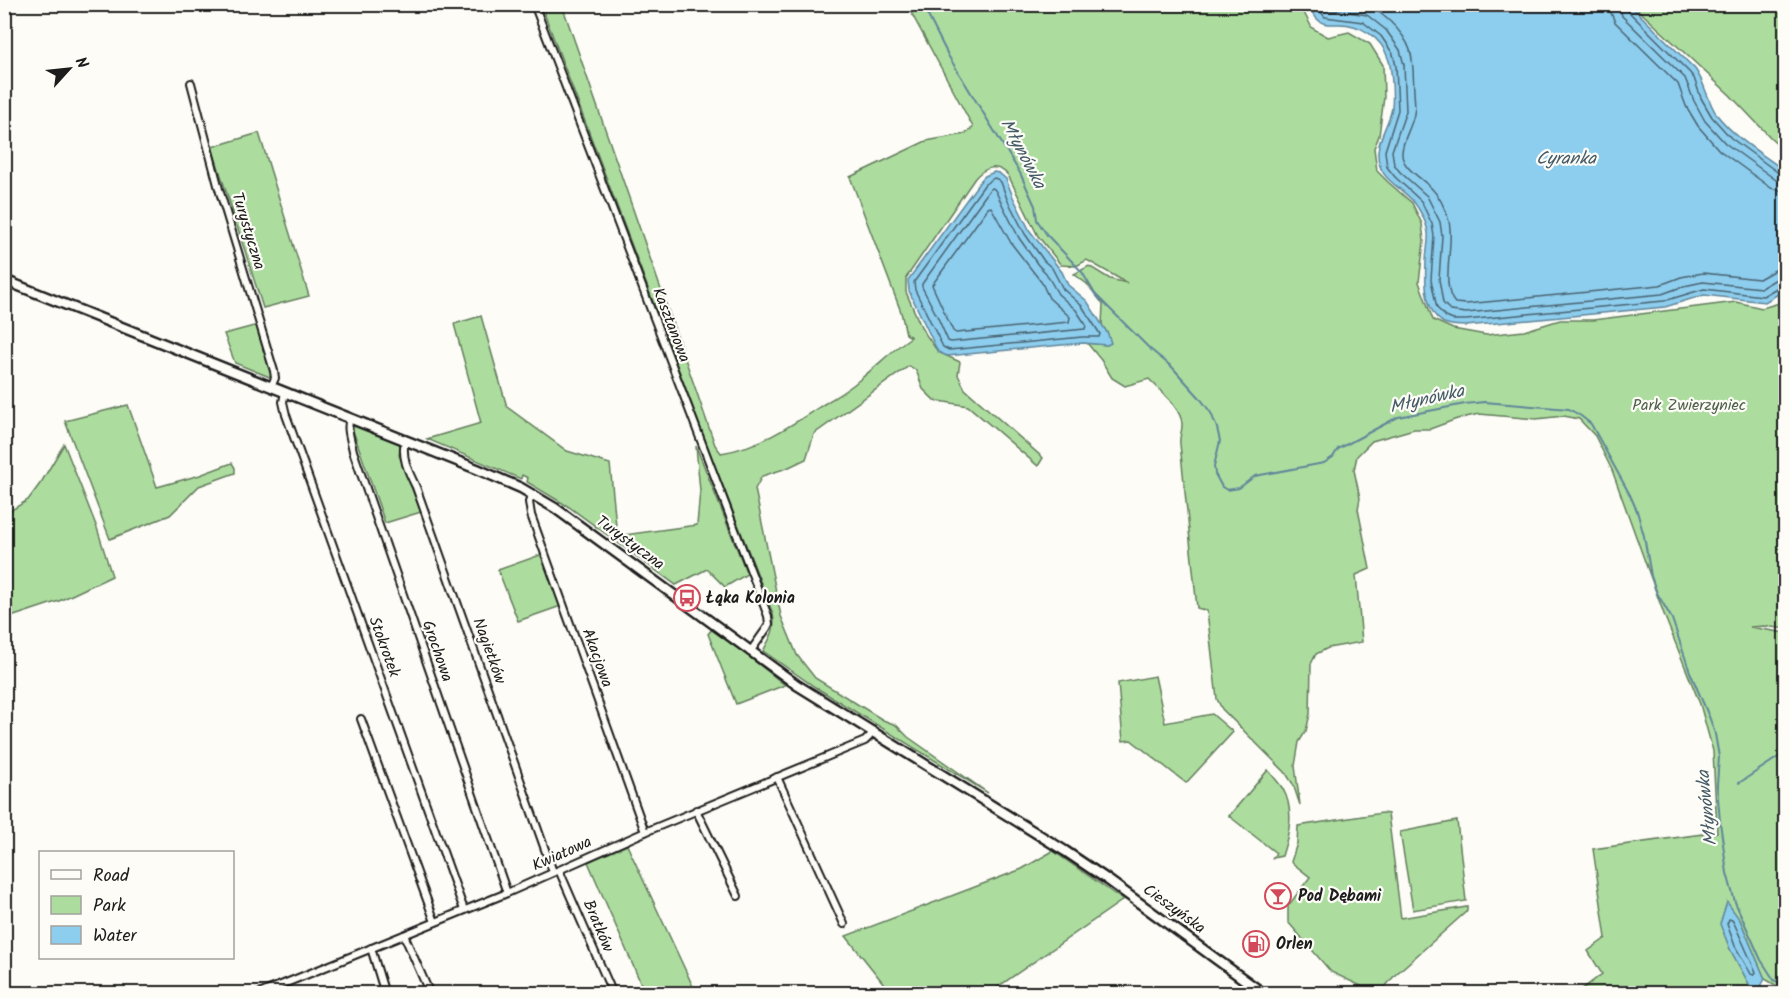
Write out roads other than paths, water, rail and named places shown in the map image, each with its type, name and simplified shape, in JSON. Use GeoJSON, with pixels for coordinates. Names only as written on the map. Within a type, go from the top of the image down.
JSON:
{"type":"FeatureCollection","features":[{"type":"Feature","properties":{"kind":"main road","name":"Turystyczna"},"geometry":{"type":"LineString","coordinates":[[4,280],[491,474],[533,494],[577,523],[812,696],[1065,851]]}},
{"type":"Feature","properties":{"kind":"main road","name":"Cieszyńska"},"geometry":{"type":"LineString","coordinates":[[1065,851],[1264,993]]}},
{"type":"Feature","properties":{"kind":"street","name":"Kasztanowa"},"geometry":{"type":"LineString","coordinates":[[534,4],[768,616],[767,628],[750,652]]}},
{"type":"Feature","properties":{"kind":"street","name":"Turystyczna"},"geometry":{"type":"LineString","coordinates":[[191,84],[219,189],[274,371],[275,376],[271,387]]}},
{"type":"Feature","properties":{"kind":"street","name":"Stokrotek"},"geometry":{"type":"LineString","coordinates":[[285,392],[283,402],[286,415],[464,910]]}},
{"type":"Feature","properties":{"kind":"street","name":"Grochowa"},"geometry":{"type":"LineString","coordinates":[[350,418],[348,423],[353,451],[507,893]]}},
{"type":"Feature","properties":{"kind":"street","name":"Nagietków"},"geometry":{"type":"LineString","coordinates":[[405,440],[404,461],[556,871]]}},
{"type":"Feature","properties":{"kind":"street","name":"Akacjowa"},"geometry":{"type":"LineString","coordinates":[[533,494],[529,502],[530,512],[645,832]]}},
{"type":"Feature","properties":{"kind":"street"},"geometry":{"type":"LineString","coordinates":[[361,718],[435,922]]}},
{"type":"Feature","properties":{"kind":"street","name":"Kwiatowa"},"geometry":{"type":"LineString","coordinates":[[259,993],[507,893],[696,810],[865,741],[873,733]]}},
{"type":"Feature","properties":{"kind":"street"},"geometry":{"type":"LineString","coordinates":[[777,777],[844,924]]}},
{"type":"Feature","properties":{"kind":"street"},"geometry":{"type":"LineString","coordinates":[[696,810],[738,896]]}},
{"type":"Feature","properties":{"kind":"street","name":"Bratków"},"geometry":{"type":"LineString","coordinates":[[556,871],[613,993]]}},
{"type":"Feature","properties":{"kind":"street"},"geometry":{"type":"LineString","coordinates":[[404,935],[430,993]]}},
{"type":"Feature","properties":{"kind":"street"},"geometry":{"type":"LineString","coordinates":[[371,948],[385,993]]}},
{"type":"Feature","properties":{"kind":"water","name":"Cyranka"},"geometry":{"type":"Polygon","coordinates":[[[1307,5],[1630,5],[1695,69],[1714,110],[1724,123],[1749,145],[1785,171],[1785,290],[1765,302],[1704,295],[1665,307],[1466,326],[1444,323],[1437,318],[1427,295],[1428,236],[1424,220],[1413,201],[1387,178],[1379,162],[1379,146],[1392,107],[1391,77],[1385,51],[1375,38],[1362,29],[1321,22],[1307,5]]]}},
{"type":"Feature","properties":{"kind":"water"},"geometry":{"type":"Polygon","coordinates":[[[994,172],[1006,179],[1030,231],[1062,272],[1068,285],[1087,301],[1108,334],[1111,343],[1107,345],[1083,343],[947,356],[938,352],[909,291],[908,280],[981,180],[994,172]]]}},
{"type":"Feature","properties":{"kind":"water"},"geometry":{"type":"Polygon","coordinates":[[[1727,902],[1740,920],[1765,979],[1757,993],[1754,993],[1730,949],[1720,924],[1727,902]]]}},
{"type":"Feature","properties":{"kind":"waterway","name":"Młynówka"},"geometry":{"type":"LineString","coordinates":[[922,4],[949,57],[1020,173],[1035,206],[1037,220],[1047,235],[1082,272],[1095,294],[1150,349],[1172,367],[1211,413],[1220,441],[1214,466],[1215,474],[1222,487],[1227,490],[1239,488],[1255,476],[1324,463],[1333,457],[1338,449],[1398,417],[1465,404],[1484,402],[1569,409],[1591,424],[1637,511],[1651,576],[1657,593],[1672,619],[1715,734],[1719,757],[1717,785],[1720,822],[1727,873],[1735,902],[1761,960],[1774,980],[1786,986]]}},
{"type":"Feature","properties":{"kind":"waterway"},"geometry":{"type":"LineString","coordinates":[[1739,783],[1786,752]]}},
{"type":"Feature","properties":{"kind":"place","name":"Łąka Kolonia"},"geometry":{"type":"Point","coordinates":[687,598]}},
{"type":"Feature","properties":{"kind":"place","name":"Pod Dębami"},"geometry":{"type":"Point","coordinates":[1278,896]}},
{"type":"Feature","properties":{"kind":"place","name":"Orlen"},"geometry":{"type":"Point","coordinates":[1256,944]}},
{"type":"Feature","properties":{"kind":"park label","name":"Park Zwierzyniec"},"geometry":{"type":"Point","coordinates":[1689,405]}}]}
